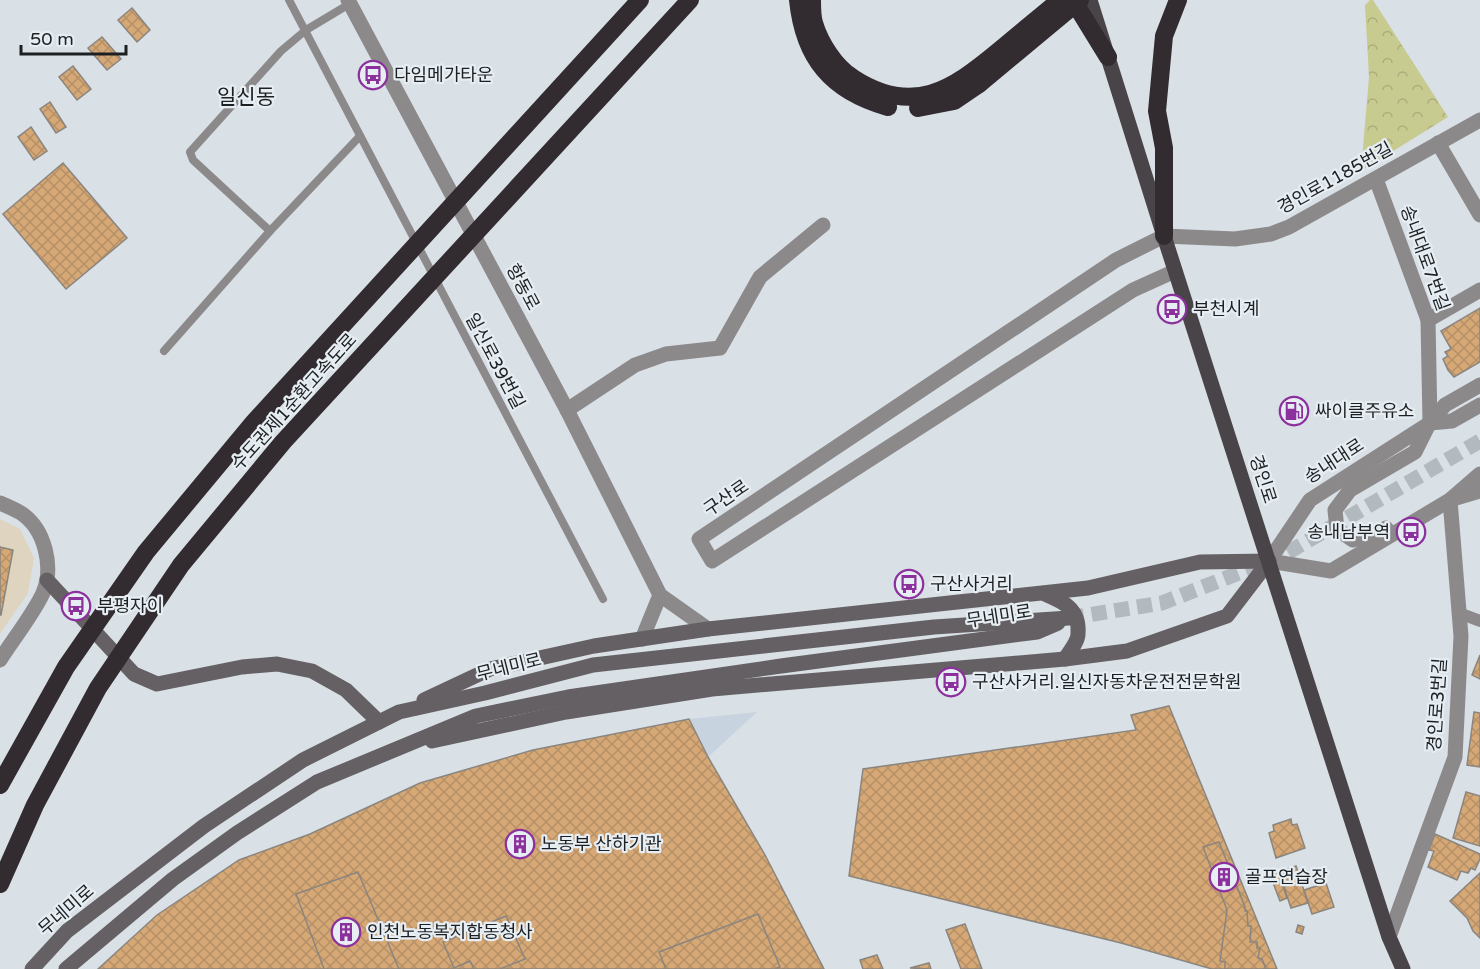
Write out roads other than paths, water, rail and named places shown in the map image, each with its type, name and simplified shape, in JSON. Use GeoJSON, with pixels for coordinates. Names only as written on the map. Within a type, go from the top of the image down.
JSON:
{"type":"FeatureCollection","features":[{"type":"Feature","properties":{"kind":"highway","name":"수도권제1순환고속도로"},"geometry":{"type":"LineString","coordinates":[[0,785],[66,667],[146,552],[254,422],[640,0]]}},
{"type":"Feature","properties":{"kind":"highway","name":"수도권제1순환고속도로"},"geometry":{"type":"LineString","coordinates":[[0,884],[35,805],[98,688],[181,565],[284,442],[690,0]]}},
{"type":"Feature","properties":{"kind":"highway"},"geometry":{"type":"LineString","coordinates":[[798,0],[801,26],[814,57],[836,82],[863,100],[893,108],[925,108],[954,101],[1060,0]]}},
{"type":"Feature","properties":{"kind":"highway"},"geometry":{"type":"LineString","coordinates":[[812,0],[814,22],[826,51],[846,74],[868,88],[895,96],[924,96],[975,79],[1080,0]]}},
{"type":"Feature","properties":{"kind":"highway"},"geometry":{"type":"LineString","coordinates":[[1073,0],[1108,57]]}},
{"type":"Feature","properties":{"kind":"highway"},"geometry":{"type":"LineString","coordinates":[[1164,236],[1164,148],[1157,111],[1164,36],[1178,0]]}},
{"type":"Feature","properties":{"kind":"main road","name":"경인로"},"geometry":{"type":"LineString","coordinates":[[1090,0],[1389,937],[1403,969]]}},
{"type":"Feature","properties":{"kind":"main road"},"geometry":{"type":"LineString","coordinates":[[399,712],[490,669],[594,646],[708,629],[1088,588],[1200,562],[1269,561]]}},
{"type":"Feature","properties":{"kind":"main road"},"geometry":{"type":"LineString","coordinates":[[406,746],[566,712],[712,689],[1065,659],[1127,651],[1227,616],[1269,561]]}},
{"type":"Feature","properties":{"kind":"main road"},"geometry":{"type":"LineString","coordinates":[[47,580],[134,674],[157,684],[242,667],[277,664],[312,671],[346,690],[380,722]]}},
{"type":"Feature","properties":{"kind":"main road"},"geometry":{"type":"LineString","coordinates":[[1042,592],[1064,602],[1075,612],[1079,635],[1065,659]]}},
{"type":"Feature","properties":{"kind":"main road","name":"무네미로"},"geometry":{"type":"LineString","coordinates":[[32,969],[67,931],[204,825],[303,760],[399,712],[593,665],[934,627],[1069,618],[1037,632],[568,697],[476,716],[317,782],[237,833],[173,879],[66,969]]}},
{"type":"Feature","properties":{"kind":"street","name":"항동로"},"geometry":{"type":"LineString","coordinates":[[351,1],[567,410],[660,595],[708,629]]}},
{"type":"Feature","properties":{"kind":"street","name":"경인로1185번길"},"geometry":{"type":"LineString","coordinates":[[1164,236],[1234,239],[1271,234],[1288,227],[1480,120]]}},
{"type":"Feature","properties":{"kind":"street"},"geometry":{"type":"LineString","coordinates":[[1438,143],[1479,209]]}},
{"type":"Feature","properties":{"kind":"street","name":"송내대로7번길"},"geometry":{"type":"LineString","coordinates":[[1376,179],[1428,320],[1430,423]]}},
{"type":"Feature","properties":{"kind":"street"},"geometry":{"type":"LineString","coordinates":[[567,410],[635,364],[666,354],[720,348],[760,278],[823,225]]}},
{"type":"Feature","properties":{"kind":"street","name":"구산로"},"geometry":{"type":"LineString","coordinates":[[1164,236],[1116,260],[699,539],[712,561],[1132,290],[1175,271]]}},
{"type":"Feature","properties":{"kind":"street"},"geometry":{"type":"LineString","coordinates":[[1428,320],[1480,290]]}},
{"type":"Feature","properties":{"kind":"street","name":"송내대로"},"geometry":{"type":"LineString","coordinates":[[1269,561],[1310,500],[1430,423],[1445,405],[1480,385]]}},
{"type":"Feature","properties":{"kind":"street","name":"송내대로"},"geometry":{"type":"LineString","coordinates":[[1430,423],[1452,421],[1480,405]]}},
{"type":"Feature","properties":{"kind":"street"},"geometry":{"type":"LineString","coordinates":[[1430,423],[1414,452],[1350,490],[1335,510],[1337,529],[1353,540],[1376,534],[1432,500],[1450,500],[1480,491]]}},
{"type":"Feature","properties":{"kind":"street"},"geometry":{"type":"LineString","coordinates":[[1269,561],[1331,571],[1450,500],[1480,474]]}},
{"type":"Feature","properties":{"kind":"street","name":"경인로3번길"},"geometry":{"type":"LineString","coordinates":[[1389,937],[1455,758],[1461,636],[1450,500]]}},
{"type":"Feature","properties":{"kind":"street"},"geometry":{"type":"LineString","coordinates":[[0,502],[22,514],[36,528],[48,561],[47,580],[43,594],[0,660]]}},
{"type":"Feature","properties":{"kind":"street"},"geometry":{"type":"LineString","coordinates":[[642,639],[660,595]]}},
{"type":"Feature","properties":{"kind":"street"},"geometry":{"type":"LineString","coordinates":[[1459,614],[1480,621]]}},
{"type":"Feature","properties":{"kind":"lane","name":"일신로39번길"},"geometry":{"type":"LineString","coordinates":[[289,0],[603,599]]}},
{"type":"Feature","properties":{"kind":"lane"},"geometry":{"type":"LineString","coordinates":[[270,231],[193,160],[190,152],[281,51],[306,30],[351,1]]}},
{"type":"Feature","properties":{"kind":"lane"},"geometry":{"type":"LineString","coordinates":[[164,351],[270,231],[360,136]]}},
{"type":"Feature","properties":{"kind":"tunnel"},"geometry":{"type":"LineString","coordinates":[[1069,618],[1162,603],[1280,557],[1480,441]]}},
{"type":"Feature","properties":{"kind":"place","name":"다임메가타운"},"geometry":{"type":"Point","coordinates":[373,75]}},
{"type":"Feature","properties":{"kind":"place","name":"부천시계"},"geometry":{"type":"Point","coordinates":[1172,309]}},
{"type":"Feature","properties":{"kind":"place","name":"싸이클주유소"},"geometry":{"type":"Point","coordinates":[1294,411]}},
{"type":"Feature","properties":{"kind":"place","name":"송내남부역"},"geometry":{"type":"Point","coordinates":[1411,532]}},
{"type":"Feature","properties":{"kind":"place","name":"구산사거리"},"geometry":{"type":"Point","coordinates":[909,584]}},
{"type":"Feature","properties":{"kind":"place","name":"부평자이"},"geometry":{"type":"Point","coordinates":[76,606]}},
{"type":"Feature","properties":{"kind":"place","name":"구산사거리.일신자동차운전전문학원"},"geometry":{"type":"Point","coordinates":[951,682]}},
{"type":"Feature","properties":{"kind":"place","name":"노동부 산하기관"},"geometry":{"type":"Point","coordinates":[520,844]}},
{"type":"Feature","properties":{"kind":"place","name":"골프연습장"},"geometry":{"type":"Point","coordinates":[1224,877]}},
{"type":"Feature","properties":{"kind":"place","name":"인천노동복지합동청사"},"geometry":{"type":"Point","coordinates":[346,932]}},
{"type":"Feature","properties":{"kind":"district","name":"일신동"},"geometry":{"type":"Point","coordinates":[246,97]}}]}
